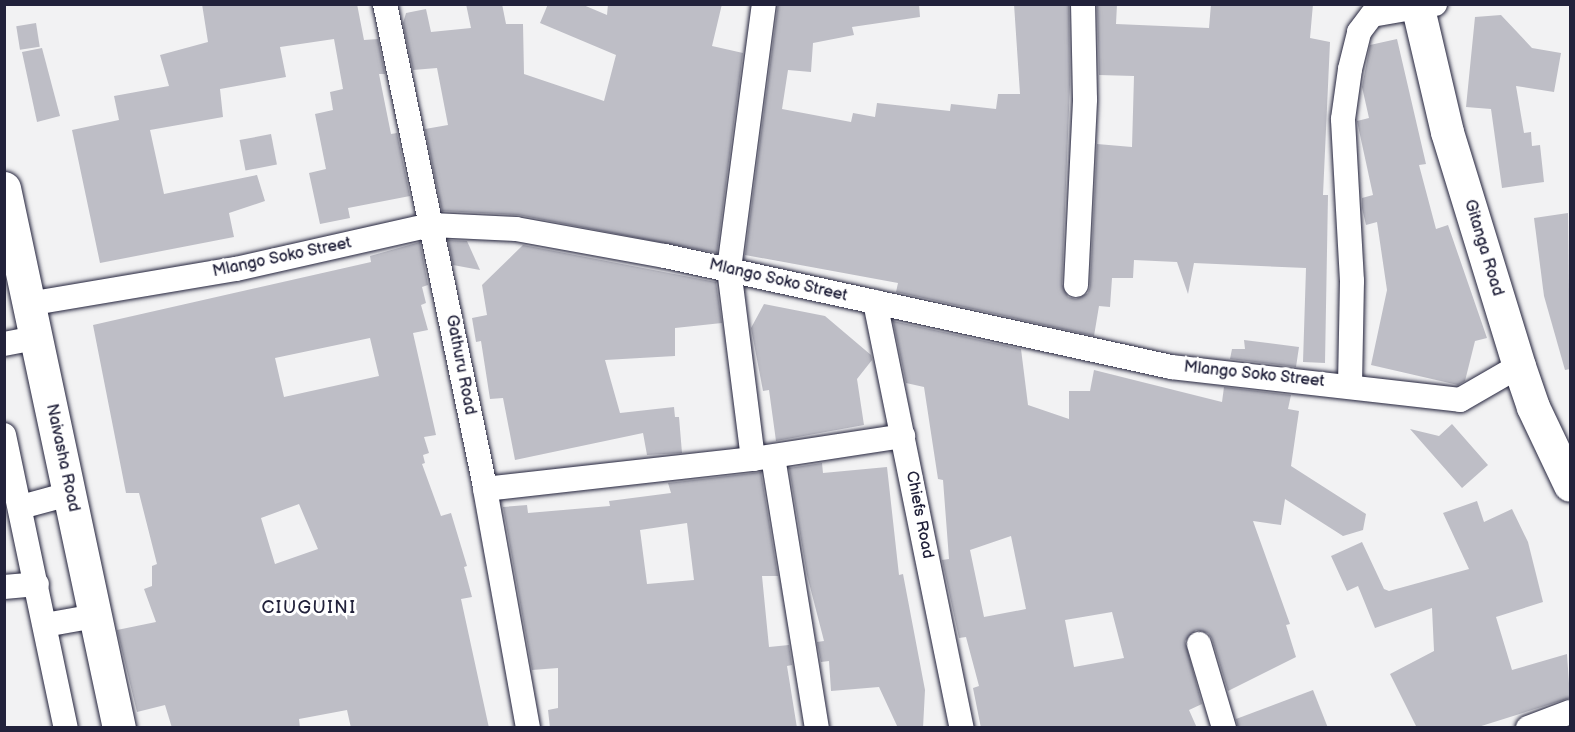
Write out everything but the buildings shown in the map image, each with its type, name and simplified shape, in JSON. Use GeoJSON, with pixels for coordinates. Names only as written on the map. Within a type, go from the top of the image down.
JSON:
{"type":"FeatureCollection","features":[{"type":"Feature","properties":{"kind":"main road","name":"Gitanga Road"},"geometry":{"type":"LineString","coordinates":[[1424,6],[1447,132],[1533,406],[1569,479]]}},
{"type":"Feature","properties":{"kind":"main road","name":"Naivasha Road"},"geometry":{"type":"LineString","coordinates":[[4,188],[8,228],[28,304],[20,341],[69,494],[119,728]]}},
{"type":"Feature","properties":{"kind":"street","name":"Gathuru Road"},"geometry":{"type":"LineString","coordinates":[[385,4],[485,489],[528,728]]}},
{"type":"Feature","properties":{"kind":"street"},"geometry":{"type":"LineString","coordinates":[[764,4],[729,269],[763,458],[817,728]]}},
{"type":"Feature","properties":{"kind":"street"},"geometry":{"type":"LineString","coordinates":[[1076,285],[1085,99],[1083,4]]}},
{"type":"Feature","properties":{"kind":"street"},"geometry":{"type":"LineString","coordinates":[[1350,385],[1352,281],[1343,119],[1350,69],[1359,32],[1372,15],[1424,6]]}},
{"type":"Feature","properties":{"kind":"street","name":"Mlango Soko Street"},"geometry":{"type":"LineString","coordinates":[[28,304],[236,269],[432,225],[516,229],[729,269],[1172,367],[1350,385],[1460,400],[1519,366]]}},
{"type":"Feature","properties":{"kind":"street","name":"Chiefs Road"},"geometry":{"type":"LineString","coordinates":[[875,302],[962,728]]}},
{"type":"Feature","properties":{"kind":"street"},"geometry":{"type":"LineString","coordinates":[[4,435],[66,728]]}},
{"type":"Feature","properties":{"kind":"street"},"geometry":{"type":"LineString","coordinates":[[485,489],[763,458],[903,436]]}},
{"type":"Feature","properties":{"kind":"street"},"geometry":{"type":"LineString","coordinates":[[21,507],[69,494]]}},
{"type":"Feature","properties":{"kind":"street"},"geometry":{"type":"LineString","coordinates":[[4,587],[37,584]]}},
{"type":"Feature","properties":{"kind":"street"},"geometry":{"type":"LineString","coordinates":[[45,625],[95,615]]}},
{"type":"Feature","properties":{"kind":"street"},"geometry":{"type":"LineString","coordinates":[[1199,644],[1224,728]]}},
{"type":"Feature","properties":{"kind":"street"},"geometry":{"type":"LineString","coordinates":[[1528,728],[1570,712]]}},
{"type":"Feature","properties":{"kind":"district","name":"CIUGUINI"},"geometry":{"type":"Point","coordinates":[309,608]}}]}
